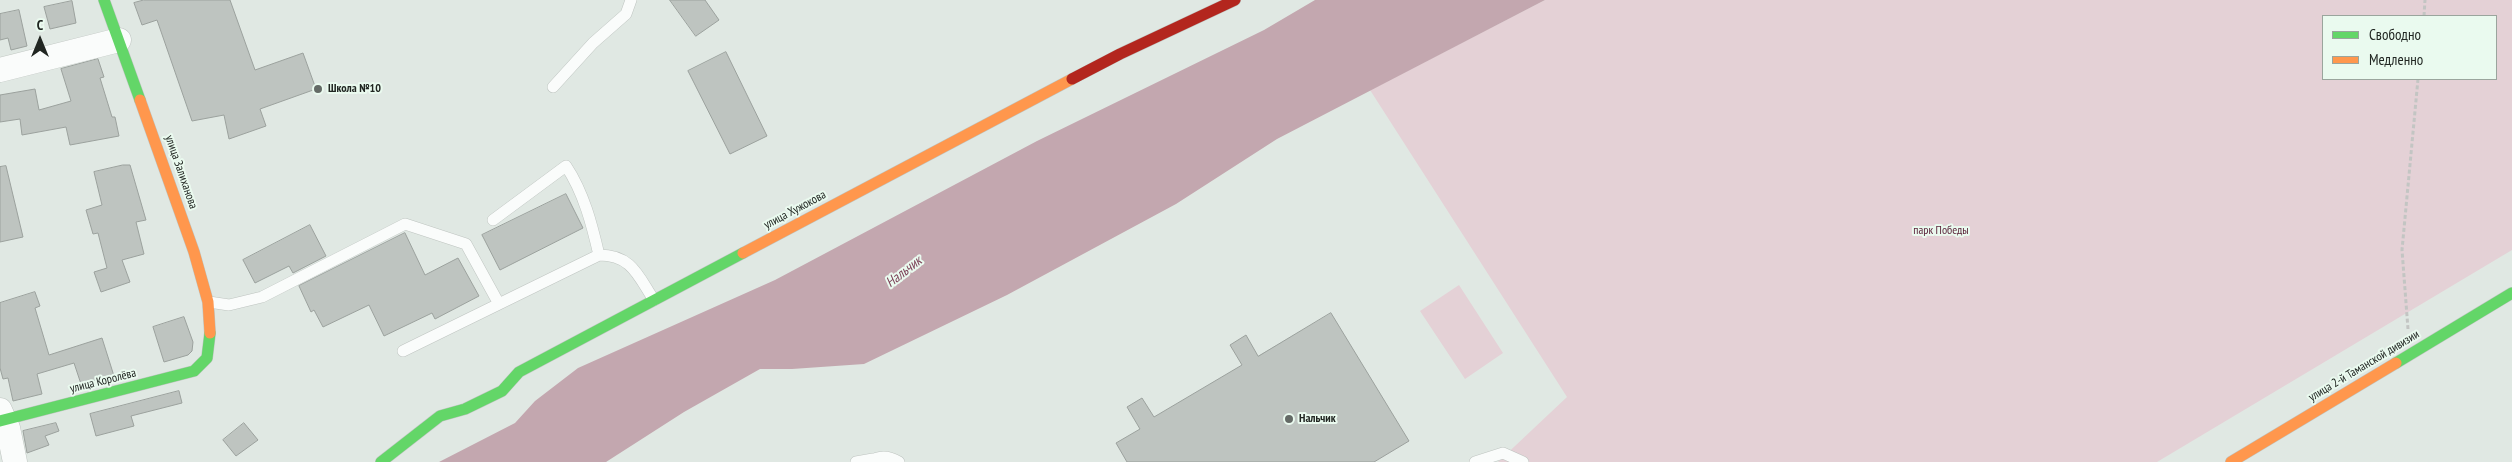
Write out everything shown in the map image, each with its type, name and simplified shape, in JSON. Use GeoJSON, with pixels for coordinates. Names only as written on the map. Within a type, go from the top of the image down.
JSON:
{"type":"FeatureCollection","features":[{"type":"Feature","properties":{"kind":"street","name":"улица Залиханова"},"geometry":{"type":"LineString","coordinates":[[104,0],[120,40],[194,252],[208,302],[210,331],[207,358]]}},
{"type":"Feature","properties":{"kind":"street","name":"улица Хужокова"},"geometry":{"type":"LineString","coordinates":[[381,462],[440,416],[465,410],[502,391],[519,372],[1120,54],[1235,0]]}},
{"type":"Feature","properties":{"kind":"street"},"geometry":{"type":"LineString","coordinates":[[0,70],[120,40]]}},
{"type":"Feature","properties":{"kind":"street","name":"улица 2-й Таманской дивизии"},"geometry":{"type":"LineString","coordinates":[[2231,462],[2512,293]]}},
{"type":"Feature","properties":{"kind":"street","name":"улица Королёва"},"geometry":{"type":"LineString","coordinates":[[1,417],[194,371],[207,358]]}},
{"type":"Feature","properties":{"kind":"street"},"geometry":{"type":"LineString","coordinates":[[1,417],[8,428],[15,462]]}},
{"type":"Feature","properties":{"kind":"lane"},"geometry":{"type":"LineString","coordinates":[[553,87],[593,43],[626,14],[631,0]]}},
{"type":"Feature","properties":{"kind":"lane"},"geometry":{"type":"LineString","coordinates":[[493,220],[566,166],[576,181],[592,225],[599,255]]}},
{"type":"Feature","properties":{"kind":"lane"},"geometry":{"type":"LineString","coordinates":[[208,302],[229,305],[262,297],[405,224],[466,244],[499,304]]}},
{"type":"Feature","properties":{"kind":"lane"},"geometry":{"type":"LineString","coordinates":[[404,351],[599,255],[612,255],[625,260],[654,300]]}},
{"type":"Feature","properties":{"kind":"lane"},"geometry":{"type":"LineString","coordinates":[[1475,462],[1502,453],[1523,462]]}},
{"type":"Feature","properties":{"kind":"lane"},"geometry":{"type":"LineString","coordinates":[[856,462],[871,461],[882,457],[892,458],[899,462]]}},
{"type":"Feature","properties":{"kind":"path"},"geometry":{"type":"LineString","coordinates":[[2424,15],[2425,0]]}},
{"type":"Feature","properties":{"kind":"path"},"geometry":{"type":"LineString","coordinates":[[2410,355],[2402,250],[2418,80]]}},
{"type":"Feature","properties":{"kind":"green space","name":"парк Победы"},"geometry":{"type":"Polygon","coordinates":[[[1545,0],[2512,0],[2512,250],[2157,462],[1498,462],[1567,397],[1370,90],[1545,0]]]}},
{"type":"Feature","properties":{"kind":"green space"},"geometry":{"type":"Polygon","coordinates":[[[1459,285],[1503,353],[1465,379],[1420,311],[1459,285]]]}},
{"type":"Feature","properties":{"kind":"water"},"geometry":{"type":"Polygon","coordinates":[[[1315,0],[1545,0],[1277,139],[1176,204],[1007,295],[864,364],[792,369],[760,369],[684,412],[606,462],[439,462],[515,423],[535,401],[578,368],[775,280],[1037,141],[1264,30],[1315,0]]]}},
{"type":"Feature","properties":{"kind":"building"},"geometry":{"type":"Polygon","coordinates":[[[144,0],[230,0],[255,70],[303,53],[316,89],[260,109],[266,126],[229,139],[224,115],[192,121],[157,20],[142,25],[134,3],[144,0]]]}},
{"type":"Feature","properties":{"kind":"building"},"geometry":{"type":"Polygon","coordinates":[[[670,0],[705,0],[719,20],[696,36],[670,0]]]}},
{"type":"Feature","properties":{"kind":"building"},"geometry":{"type":"Polygon","coordinates":[[[72,1],[76,23],[50,29],[44,7],[72,1]]]}},
{"type":"Feature","properties":{"kind":"building"},"geometry":{"type":"Polygon","coordinates":[[[19,10],[27,46],[11,50],[8,38],[0,40],[0,14],[19,10]]]}},
{"type":"Feature","properties":{"kind":"building"},"geometry":{"type":"Polygon","coordinates":[[[726,52],[767,136],[730,154],[688,71],[726,52]]]}},
{"type":"Feature","properties":{"kind":"building"},"geometry":{"type":"Polygon","coordinates":[[[98,59],[104,77],[100,78],[112,117],[115,117],[119,136],[70,145],[66,127],[22,135],[20,119],[0,122],[0,95],[35,89],[39,110],[71,101],[61,69],[98,59]]]}},
{"type":"Feature","properties":{"kind":"building"},"geometry":{"type":"Polygon","coordinates":[[[130,165],[146,220],[136,222],[144,254],[122,260],[130,282],[101,292],[94,272],[107,268],[98,233],[93,234],[86,210],[102,205],[94,172],[130,165]]]}},
{"type":"Feature","properties":{"kind":"building"},"geometry":{"type":"Polygon","coordinates":[[[6,166],[23,237],[0,242],[0,167],[6,166]]]}},
{"type":"Feature","properties":{"kind":"building"},"geometry":{"type":"Polygon","coordinates":[[[566,194],[583,228],[500,270],[482,235],[566,194]]]}},
{"type":"Feature","properties":{"kind":"building"},"geometry":{"type":"Polygon","coordinates":[[[310,225],[326,256],[293,273],[289,266],[255,283],[243,260],[310,225]]]}},
{"type":"Feature","properties":{"kind":"building"},"geometry":{"type":"Polygon","coordinates":[[[405,233],[425,275],[458,258],[479,296],[435,319],[432,313],[384,336],[369,305],[323,327],[314,310],[311,312],[299,286],[405,233]]]}},
{"type":"Feature","properties":{"kind":"building"},"geometry":{"type":"Polygon","coordinates":[[[35,292],[40,306],[35,308],[49,355],[102,338],[114,376],[81,384],[74,363],[37,374],[42,394],[13,401],[8,378],[3,379],[0,368],[0,303],[35,292]]]}},
{"type":"Feature","properties":{"kind":"building"},"geometry":{"type":"Polygon","coordinates":[[[1331,313],[1409,441],[1374,462],[1127,462],[1116,443],[1140,429],[1127,407],[1142,398],[1154,417],[1242,365],[1230,345],[1246,335],[1258,356],[1331,313]]]}},
{"type":"Feature","properties":{"kind":"building"},"geometry":{"type":"Polygon","coordinates":[[[184,317],[193,342],[192,351],[188,355],[164,362],[153,327],[184,317]]]}},
{"type":"Feature","properties":{"kind":"building"},"geometry":{"type":"Polygon","coordinates":[[[179,391],[182,403],[131,416],[134,426],[96,436],[90,414],[179,391]]]}},
{"type":"Feature","properties":{"kind":"building"},"geometry":{"type":"Polygon","coordinates":[[[56,423],[59,431],[45,436],[49,445],[27,453],[23,431],[56,423]]]}},
{"type":"Feature","properties":{"kind":"building"},"geometry":{"type":"Polygon","coordinates":[[[244,423],[258,440],[236,456],[223,440],[244,423]]]}},
{"type":"Feature","properties":{"kind":"traffic: fast"},"geometry":{"type":"LineString","coordinates":[[104,0],[140,100]]}},
{"type":"Feature","properties":{"kind":"traffic: fast"},"geometry":{"type":"LineString","coordinates":[[381,462],[440,416],[465,409],[502,391],[519,372],[743,253]]}},
{"type":"Feature","properties":{"kind":"traffic: fast"},"geometry":{"type":"LineString","coordinates":[[2396,363],[2512,293]]}},
{"type":"Feature","properties":{"kind":"traffic: fast"},"geometry":{"type":"LineString","coordinates":[[0,421],[194,371],[207,358],[210,333]]}},
{"type":"Feature","properties":{"kind":"traffic: slow"},"geometry":{"type":"LineString","coordinates":[[743,253],[1072,79]]}},
{"type":"Feature","properties":{"kind":"traffic: slow"},"geometry":{"type":"LineString","coordinates":[[140,100],[194,252],[208,302],[210,333]]}},
{"type":"Feature","properties":{"kind":"traffic: slow"},"geometry":{"type":"LineString","coordinates":[[2231,462],[2396,363]]}},
{"type":"Feature","properties":{"kind":"traffic: jam"},"geometry":{"type":"LineString","coordinates":[[1072,79],[1120,54],[1235,0]]}},
{"type":"Feature","properties":{"kind":"place","name":"Школа №10"},"geometry":{"type":"Point","coordinates":[318,89]}},
{"type":"Feature","properties":{"kind":"place","name":"Нальчик"},"geometry":{"type":"Point","coordinates":[1289,419]}}]}
